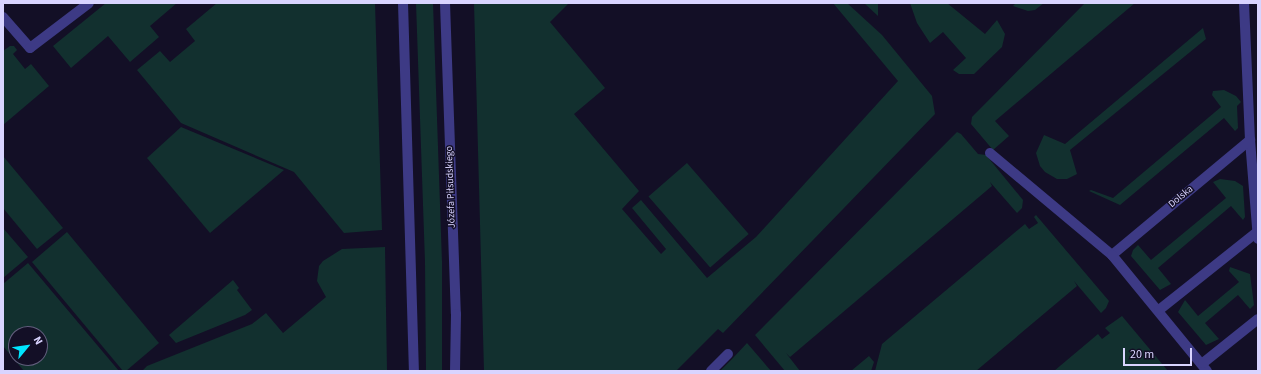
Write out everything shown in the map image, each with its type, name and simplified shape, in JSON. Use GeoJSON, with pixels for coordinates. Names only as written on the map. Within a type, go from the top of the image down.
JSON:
{"type":"FeatureCollection","features":[{"type":"Feature","properties":{"kind":"street"},"geometry":{"type":"LineString","coordinates":[[3,17],[30,48],[89,3]]}},
{"type":"Feature","properties":{"kind":"street"},"geometry":{"type":"LineString","coordinates":[[403,3],[414,371]]}},
{"type":"Feature","properties":{"kind":"street","name":"Józefa Piłsudskiego"},"geometry":{"type":"LineString","coordinates":[[445,3],[456,314],[455,371]]}},
{"type":"Feature","properties":{"kind":"street"},"geometry":{"type":"LineString","coordinates":[[1159,310],[1258,236],[1250,140],[1244,3]]}},
{"type":"Feature","properties":{"kind":"street","name":"Dolska"},"geometry":{"type":"LineString","coordinates":[[1112,255],[1250,140]]}},
{"type":"Feature","properties":{"kind":"street"},"geometry":{"type":"LineString","coordinates":[[990,153],[1112,255],[1205,367],[1258,319]]}},
{"type":"Feature","properties":{"kind":"street"},"geometry":{"type":"LineString","coordinates":[[711,371],[728,354]]}},
{"type":"Feature","properties":{"kind":"green space"},"geometry":{"type":"Polygon","coordinates":[[[106,3],[177,3],[150,26],[159,37],[130,62],[108,36],[71,68],[53,46],[106,3]]]}},
{"type":"Feature","properties":{"kind":"green space"},"geometry":{"type":"Polygon","coordinates":[[[217,3],[375,3],[382,230],[344,233],[294,172],[181,123],[137,70],[160,51],[170,62],[195,41],[186,29],[217,3]]]}},
{"type":"Feature","properties":{"kind":"green space"},"geometry":{"type":"Polygon","coordinates":[[[416,3],[433,3],[442,262],[442,371],[426,371],[425,262],[416,3]]]}},
{"type":"Feature","properties":{"kind":"green space"},"geometry":{"type":"Polygon","coordinates":[[[474,3],[569,3],[550,22],[605,88],[574,114],[639,191],[622,209],[661,254],[666,249],[632,208],[641,200],[707,278],[756,237],[898,81],[833,3],[847,3],[882,35],[932,96],[935,114],[723,333],[718,329],[676,371],[484,371],[474,3]]]}},
{"type":"Feature","properties":{"kind":"green space"},"geometry":{"type":"Polygon","coordinates":[[[864,3],[878,3],[878,16],[864,3]]]}},
{"type":"Feature","properties":{"kind":"green space"},"geometry":{"type":"Polygon","coordinates":[[[910,3],[947,3],[985,34],[997,20],[1005,34],[1002,47],[974,74],[959,74],[953,70],[966,58],[943,32],[930,43],[917,23],[910,3]]]}},
{"type":"Feature","properties":{"kind":"green space"},"geometry":{"type":"Polygon","coordinates":[[[1016,3],[1044,3],[1035,10],[1028,11],[1013,6],[1016,3]]]}},
{"type":"Feature","properties":{"kind":"green space"},"geometry":{"type":"Polygon","coordinates":[[[1085,3],[1135,3],[995,121],[1009,136],[993,150],[971,124],[972,117],[1085,3]]]}},
{"type":"Feature","properties":{"kind":"green space"},"geometry":{"type":"Polygon","coordinates":[[[1203,28],[1206,39],[1070,150],[1077,174],[1067,179],[1057,179],[1045,172],[1040,166],[1036,153],[1044,135],[1065,144],[1203,28]]]}},
{"type":"Feature","properties":{"kind":"green space"},"geometry":{"type":"Polygon","coordinates":[[[10,46],[14,46],[17,50],[13,54],[25,69],[31,64],[49,86],[3,125],[3,51],[10,46]]]}},
{"type":"Feature","properties":{"kind":"green space"},"geometry":{"type":"Polygon","coordinates":[[[1224,90],[1236,96],[1241,102],[1237,106],[1238,128],[1235,131],[1224,118],[1120,205],[1089,191],[1091,190],[1113,198],[1221,107],[1212,95],[1213,91],[1224,90]]]}},
{"type":"Feature","properties":{"kind":"green space"},"geometry":{"type":"Polygon","coordinates":[[[181,127],[284,170],[210,233],[147,158],[181,127]]]}},
{"type":"Feature","properties":{"kind":"green space"},"geometry":{"type":"Polygon","coordinates":[[[957,132],[961,134],[978,154],[986,155],[1023,200],[1022,208],[1017,213],[990,182],[992,186],[790,357],[786,353],[800,371],[785,371],[755,335],[957,132]]]}},
{"type":"Feature","properties":{"kind":"green space"},"geometry":{"type":"Polygon","coordinates":[[[3,156],[63,228],[37,249],[3,208],[3,156]]]}},
{"type":"Feature","properties":{"kind":"green space"},"geometry":{"type":"Polygon","coordinates":[[[687,163],[749,234],[710,267],[649,196],[687,163]]]}},
{"type":"Feature","properties":{"kind":"green space"},"geometry":{"type":"Polygon","coordinates":[[[1220,179],[1235,181],[1243,186],[1245,217],[1243,220],[1231,206],[1158,268],[1171,284],[1160,290],[1131,256],[1133,250],[1138,245],[1151,260],[1226,198],[1213,182],[1220,179]]]}},
{"type":"Feature","properties":{"kind":"green space"},"geometry":{"type":"Polygon","coordinates":[[[1036,215],[1109,301],[1106,308],[1101,313],[1074,281],[1077,286],[976,371],[875,371],[882,344],[1025,224],[1029,229],[1038,223],[1034,217],[1036,215]]]}},
{"type":"Feature","properties":{"kind":"green space"},"geometry":{"type":"Polygon","coordinates":[[[3,228],[28,257],[3,278],[3,228]]]}},
{"type":"Feature","properties":{"kind":"green space"},"geometry":{"type":"Polygon","coordinates":[[[67,232],[159,343],[126,371],[123,371],[32,262],[67,232]]]}},
{"type":"Feature","properties":{"kind":"green space"},"geometry":{"type":"Polygon","coordinates":[[[385,247],[387,371],[142,371],[147,366],[252,324],[266,313],[283,333],[326,297],[317,281],[319,266],[323,261],[342,249],[385,247]]]}},
{"type":"Feature","properties":{"kind":"green space"},"geometry":{"type":"Polygon","coordinates":[[[28,263],[119,371],[24,371],[20,366],[48,366],[48,326],[8,326],[8,352],[3,346],[3,284],[28,263]]]}},
{"type":"Feature","properties":{"kind":"green space"},"geometry":{"type":"Polygon","coordinates":[[[1230,267],[1250,274],[1254,305],[1250,309],[1238,295],[1205,323],[1219,339],[1206,345],[1178,312],[1185,300],[1198,316],[1239,282],[1229,271],[1230,267]]]}},
{"type":"Feature","properties":{"kind":"green space"},"geometry":{"type":"Polygon","coordinates":[[[233,280],[239,288],[237,290],[252,310],[245,315],[176,343],[169,335],[233,280]]]}},
{"type":"Feature","properties":{"kind":"green space"},"geometry":{"type":"Polygon","coordinates":[[[1122,316],[1168,371],[1054,371],[1098,334],[1102,339],[1110,333],[1105,328],[1122,316]]]}},
{"type":"Feature","properties":{"kind":"green space"},"geometry":{"type":"Polygon","coordinates":[[[747,343],[771,371],[720,371],[733,358],[747,343]]]}},
{"type":"Feature","properties":{"kind":"green space"},"geometry":{"type":"Polygon","coordinates":[[[869,356],[874,362],[871,371],[851,371],[869,356]]]}}]}
